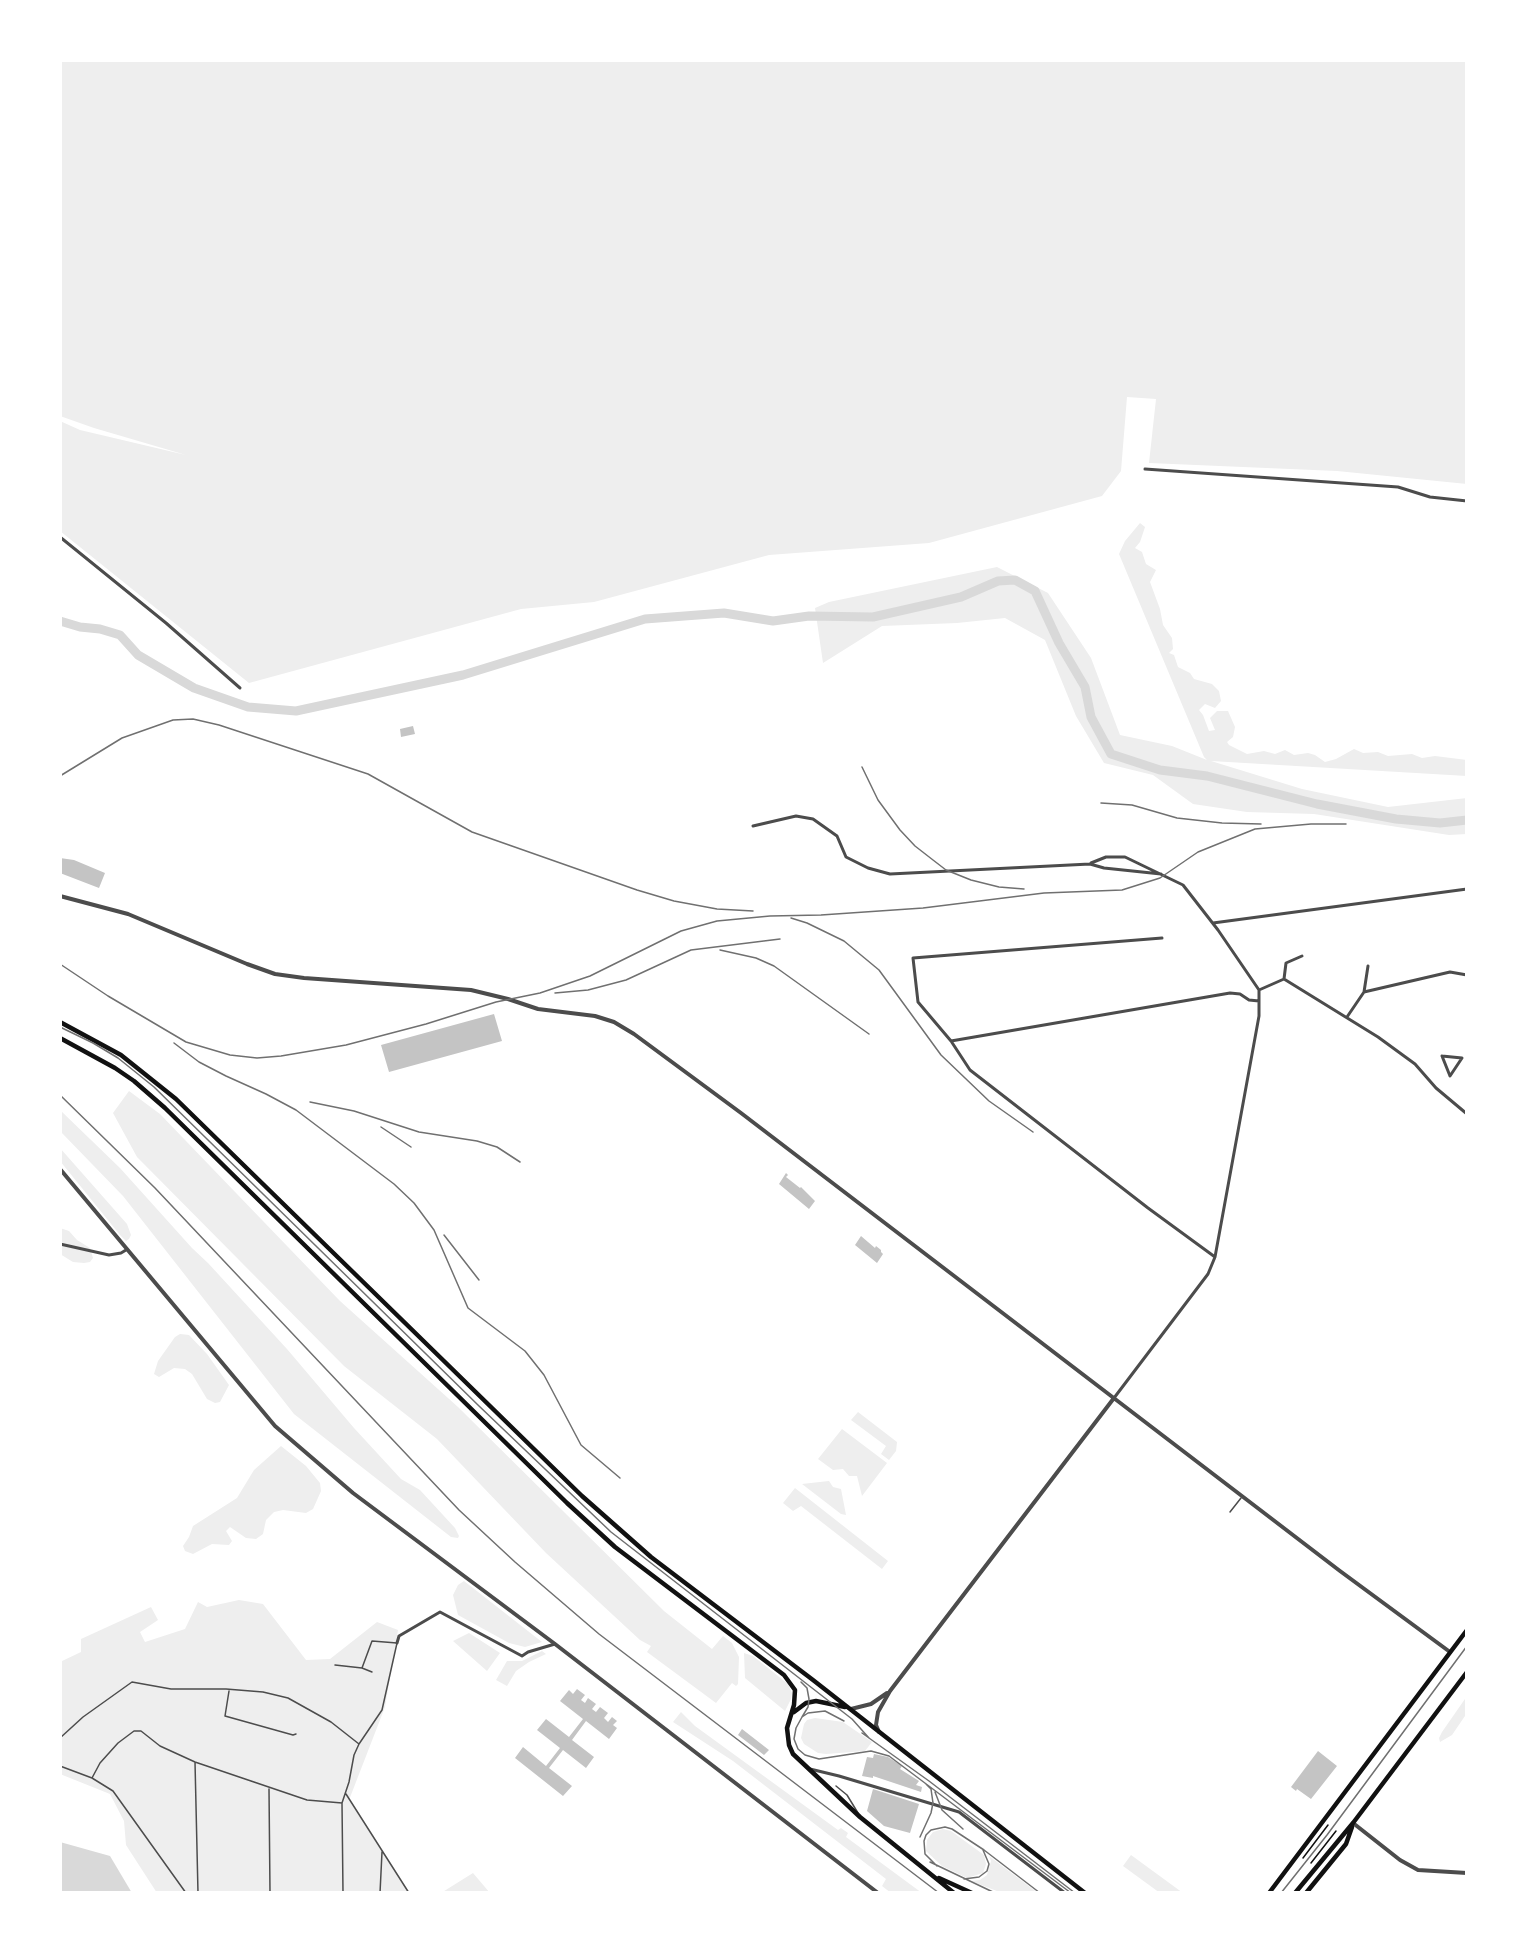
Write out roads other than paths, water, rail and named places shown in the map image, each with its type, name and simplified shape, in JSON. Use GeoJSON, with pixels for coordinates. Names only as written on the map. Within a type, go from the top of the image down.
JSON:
{"type":"FeatureCollection","features":[{"type":"Feature","properties":{"kind":"main road"},"geometry":{"type":"LineString","coordinates":[[60,1022],[120,1055],[176,1099],[582,1497],[651,1557],[1085,1893]]}},
{"type":"Feature","properties":{"kind":"main road"},"geometry":{"type":"LineString","coordinates":[[60,1038],[115,1068],[135,1081],[158,1101],[609,1541],[784,1675],[795,1690],[796,1698],[787,1728],[789,1745],[793,1754],[860,1817],[954,1893]]}},
{"type":"Feature","properties":{"kind":"main road"},"geometry":{"type":"LineString","coordinates":[[1269,1893],[1467,1630]]}},
{"type":"Feature","properties":{"kind":"main road"},"geometry":{"type":"LineString","coordinates":[[1295,1893],[1353,1824],[1467,1672]]}},
{"type":"Feature","properties":{"kind":"main road"},"geometry":{"type":"LineString","coordinates":[[791,1715],[800,1706],[809,1702],[825,1702],[848,1709]]}},
{"type":"Feature","properties":{"kind":"main road"},"geometry":{"type":"LineString","coordinates":[[1306,1893],[1346,1844],[1353,1824]]}},
{"type":"Feature","properties":{"kind":"main road"},"geometry":{"type":"LineString","coordinates":[[931,1875],[972,1893]]}},
{"type":"Feature","properties":{"kind":"street"},"geometry":{"type":"LineString","coordinates":[[1145,469],[1214,472],[1398,487],[1430,497],[1467,501]]}},
{"type":"Feature","properties":{"kind":"street"},"geometry":{"type":"LineString","coordinates":[[60,537],[166,623],[240,688]]}},
{"type":"Feature","properties":{"kind":"street"},"geometry":{"type":"LineString","coordinates":[[753,826],[796,816],[813,819],[837,836],[846,857],[868,868],[890,874],[1090,864],[1104,868],[1161,874]]}},
{"type":"Feature","properties":{"kind":"street"},"geometry":{"type":"LineString","coordinates":[[879,1733],[876,1725],[878,1712],[890,1691],[1208,1274],[1215,1257],[1258,1016],[1259,990],[1213,923],[1183,885],[1125,857],[1106,857],[1090,864]]}},
{"type":"Feature","properties":{"kind":"street"},"geometry":{"type":"LineString","coordinates":[[1213,923],[1467,889]]}},
{"type":"Feature","properties":{"kind":"street"},"geometry":{"type":"LineString","coordinates":[[60,896],[128,914],[270,972],[304,978],[471,990],[538,1009],[595,1016],[614,1022],[634,1034],[741,1113],[1340,1571],[1450,1652]]}},
{"type":"Feature","properties":{"kind":"street"},"geometry":{"type":"LineString","coordinates":[[1162,938],[913,958],[918,1002],[951,1041],[970,1070],[1215,1257]]}},
{"type":"Feature","properties":{"kind":"street"},"geometry":{"type":"LineString","coordinates":[[1284,979],[1286,963],[1302,956]]}},
{"type":"Feature","properties":{"kind":"street"},"geometry":{"type":"LineString","coordinates":[[1347,1017],[1364,992],[1368,966]]}},
{"type":"Feature","properties":{"kind":"street"},"geometry":{"type":"LineString","coordinates":[[1364,992],[1450,972],[1467,975]]}},
{"type":"Feature","properties":{"kind":"street"},"geometry":{"type":"LineString","coordinates":[[1259,990],[1284,979]]}},
{"type":"Feature","properties":{"kind":"street"},"geometry":{"type":"LineString","coordinates":[[1284,979],[1347,1017],[1415,1064],[1436,1088],[1467,1114]]}},
{"type":"Feature","properties":{"kind":"street"},"geometry":{"type":"LineString","coordinates":[[951,1041],[1230,993],[1259,1001]]}},
{"type":"Feature","properties":{"kind":"street"},"geometry":{"type":"LineString","coordinates":[[1442,1056],[1465,1057],[1456,1066],[1450,1076],[1442,1056]]}},
{"type":"Feature","properties":{"kind":"street"},"geometry":{"type":"LineString","coordinates":[[60,1169],[275,1426],[354,1493],[555,1644],[878,1893]]}},
{"type":"Feature","properties":{"kind":"street"},"geometry":{"type":"LineString","coordinates":[[60,1244],[109,1255],[126,1250]]}},
{"type":"Feature","properties":{"kind":"street"},"geometry":{"type":"LineString","coordinates":[[397,1643],[399,1636],[440,1612],[522,1656],[555,1644]]}},
{"type":"Feature","properties":{"kind":"street"},"geometry":{"type":"LineString","coordinates":[[848,1709],[871,1704],[890,1691]]}},
{"type":"Feature","properties":{"kind":"street"},"geometry":{"type":"LineString","coordinates":[[807,1769],[839,1776],[959,1812],[1065,1893]]}},
{"type":"Feature","properties":{"kind":"street"},"geometry":{"type":"LineString","coordinates":[[1353,1824],[1418,1870],[1467,1873]]}},
{"type":"Feature","properties":{"kind":"lane"},"geometry":{"type":"LineString","coordinates":[[1230,1512],[1243,1496]]}},
{"type":"Feature","properties":{"kind":"lane"},"geometry":{"type":"LineString","coordinates":[[343,1893],[342,1803],[354,1755],[382,1710],[397,1643],[372,1641],[362,1668]]}},
{"type":"Feature","properties":{"kind":"lane"},"geometry":{"type":"LineString","coordinates":[[335,1665],[362,1668],[372,1672]]}},
{"type":"Feature","properties":{"kind":"lane"},"geometry":{"type":"LineString","coordinates":[[60,1738],[83,1717],[132,1682],[171,1689],[263,1692],[288,1698],[331,1722],[359,1744]]}},
{"type":"Feature","properties":{"kind":"lane"},"geometry":{"type":"LineString","coordinates":[[230,1690],[225,1716],[292,1735],[296,1734]]}},
{"type":"Feature","properties":{"kind":"lane"},"geometry":{"type":"LineString","coordinates":[[92,1778],[100,1763],[118,1743],[134,1731],[141,1731],[160,1746],[195,1762],[307,1800],[342,1803]]}},
{"type":"Feature","properties":{"kind":"lane"},"geometry":{"type":"LineString","coordinates":[[195,1762],[198,1893]]}},
{"type":"Feature","properties":{"kind":"lane"},"geometry":{"type":"LineString","coordinates":[[60,1766],[92,1778],[113,1791],[186,1893]]}},
{"type":"Feature","properties":{"kind":"lane"},"geometry":{"type":"LineString","coordinates":[[836,1786],[847,1795],[860,1817]]}},
{"type":"Feature","properties":{"kind":"lane"},"geometry":{"type":"LineString","coordinates":[[269,1787],[270,1893]]}},
{"type":"Feature","properties":{"kind":"lane"},"geometry":{"type":"LineString","coordinates":[[346,1793],[409,1893]]}},
{"type":"Feature","properties":{"kind":"lane"},"geometry":{"type":"LineString","coordinates":[[380,1893],[382,1851]]}},
{"type":"Feature","properties":{"kind":"waterway"},"geometry":{"type":"LineString","coordinates":[[60,621],[120,635],[138,655],[194,688],[248,707],[296,711],[463,675],[645,619],[724,613],[773,621],[809,616],[873,617],[961,597],[998,581],[1015,580],[1035,591],[1059,643],[1085,687],[1091,717],[1111,754],[1160,770],[1207,776],[1317,804],[1396,819],[1440,823],[1467,820]]}},
{"type":"Feature","properties":{"kind":"tram line"},"geometry":{"type":"LineString","coordinates":[[60,1027],[118,1058],[154,1087],[479,1406],[611,1532],[852,1719],[869,1738]]}},
{"type":"Feature","properties":{"kind":"tram line"},"geometry":{"type":"LineString","coordinates":[[1281,1893],[1327,1835],[1467,1646]]}},
{"type":"Feature","properties":{"kind":"tram line"},"geometry":{"type":"LineString","coordinates":[[801,1682],[807,1688],[809,1699],[808,1707],[802,1717]]}},
{"type":"Feature","properties":{"kind":"tram line"},"geometry":{"type":"LineString","coordinates":[[844,1721],[825,1711],[808,1713],[802,1717],[796,1728],[794,1739],[798,1749],[805,1755],[819,1759],[871,1751],[889,1756],[1071,1893]]}},
{"type":"Feature","properties":{"kind":"tram line"},"geometry":{"type":"LineString","coordinates":[[862,1733],[929,1781],[1075,1893]]}},
{"type":"Feature","properties":{"kind":"tram line"},"geometry":{"type":"LineString","coordinates":[[920,1837],[933,1803],[931,1789],[926,1784]]}},
{"type":"Feature","properties":{"kind":"tram line"},"geometry":{"type":"LineString","coordinates":[[935,1792],[942,1810],[963,1829]]}},
{"type":"Feature","properties":{"kind":"tram line"},"geometry":{"type":"LineString","coordinates":[[937,1866],[925,1854],[924,1841],[931,1830],[945,1827],[952,1829],[984,1850],[1040,1893]]}},
{"type":"Feature","properties":{"kind":"tram line"},"geometry":{"type":"LineString","coordinates":[[964,1879],[979,1877],[987,1871],[989,1864],[983,1850]]}},
{"type":"Feature","properties":{"kind":"tram line"},"geometry":{"type":"LineString","coordinates":[[930,1862],[995,1893]]}},
{"type":"Feature","properties":{"kind":"railway"},"geometry":{"type":"LineString","coordinates":[[60,776],[122,738],[173,720],[193,719],[219,725],[368,774],[472,832],[637,890],[674,901],[717,909],[753,911]]}},
{"type":"Feature","properties":{"kind":"railway"},"geometry":{"type":"LineString","coordinates":[[862,767],[878,800],[900,830],[915,846],[946,870],[971,880],[999,887],[1024,889]]}},
{"type":"Feature","properties":{"kind":"railway"},"geometry":{"type":"LineString","coordinates":[[1101,803],[1132,805],[1177,818],[1261,824]]}},
{"type":"Feature","properties":{"kind":"railway"},"geometry":{"type":"LineString","coordinates":[[60,964],[108,996],[186,1042],[230,1055],[257,1058],[281,1056],[346,1045],[426,1024],[496,1002],[540,993],[590,976],[681,931],[717,921],[923,908],[1044,893],[1122,890],[1160,878],[1198,852],[1255,829],[1311,824],[1346,824]]}},
{"type":"Feature","properties":{"kind":"railway"},"geometry":{"type":"LineString","coordinates":[[791,918],[844,941],[879,970],[941,1055],[989,1101],[1033,1132]]}},
{"type":"Feature","properties":{"kind":"railway"},"geometry":{"type":"LineString","coordinates":[[555,993],[588,990],[626,980],[691,950],[780,939]]}},
{"type":"Feature","properties":{"kind":"railway"},"geometry":{"type":"LineString","coordinates":[[720,950],[756,958],[774,966],[869,1034]]}},
{"type":"Feature","properties":{"kind":"railway"},"geometry":{"type":"LineString","coordinates":[[174,1043],[199,1062],[296,1110],[394,1184],[414,1203],[434,1230],[468,1308],[525,1351],[544,1375],[581,1445],[620,1478]]}},
{"type":"Feature","properties":{"kind":"railway"},"geometry":{"type":"LineString","coordinates":[[60,1095],[155,1188],[459,1510],[515,1562],[599,1634],[939,1893]]}},
{"type":"Feature","properties":{"kind":"railway"},"geometry":{"type":"LineString","coordinates":[[310,1102],[354,1111],[419,1132],[477,1141],[497,1147],[520,1162]]}},
{"type":"Feature","properties":{"kind":"railway"},"geometry":{"type":"LineString","coordinates":[[381,1127],[411,1147]]}},
{"type":"Feature","properties":{"kind":"railway"},"geometry":{"type":"LineString","coordinates":[[444,1235],[479,1280]]}}]}
